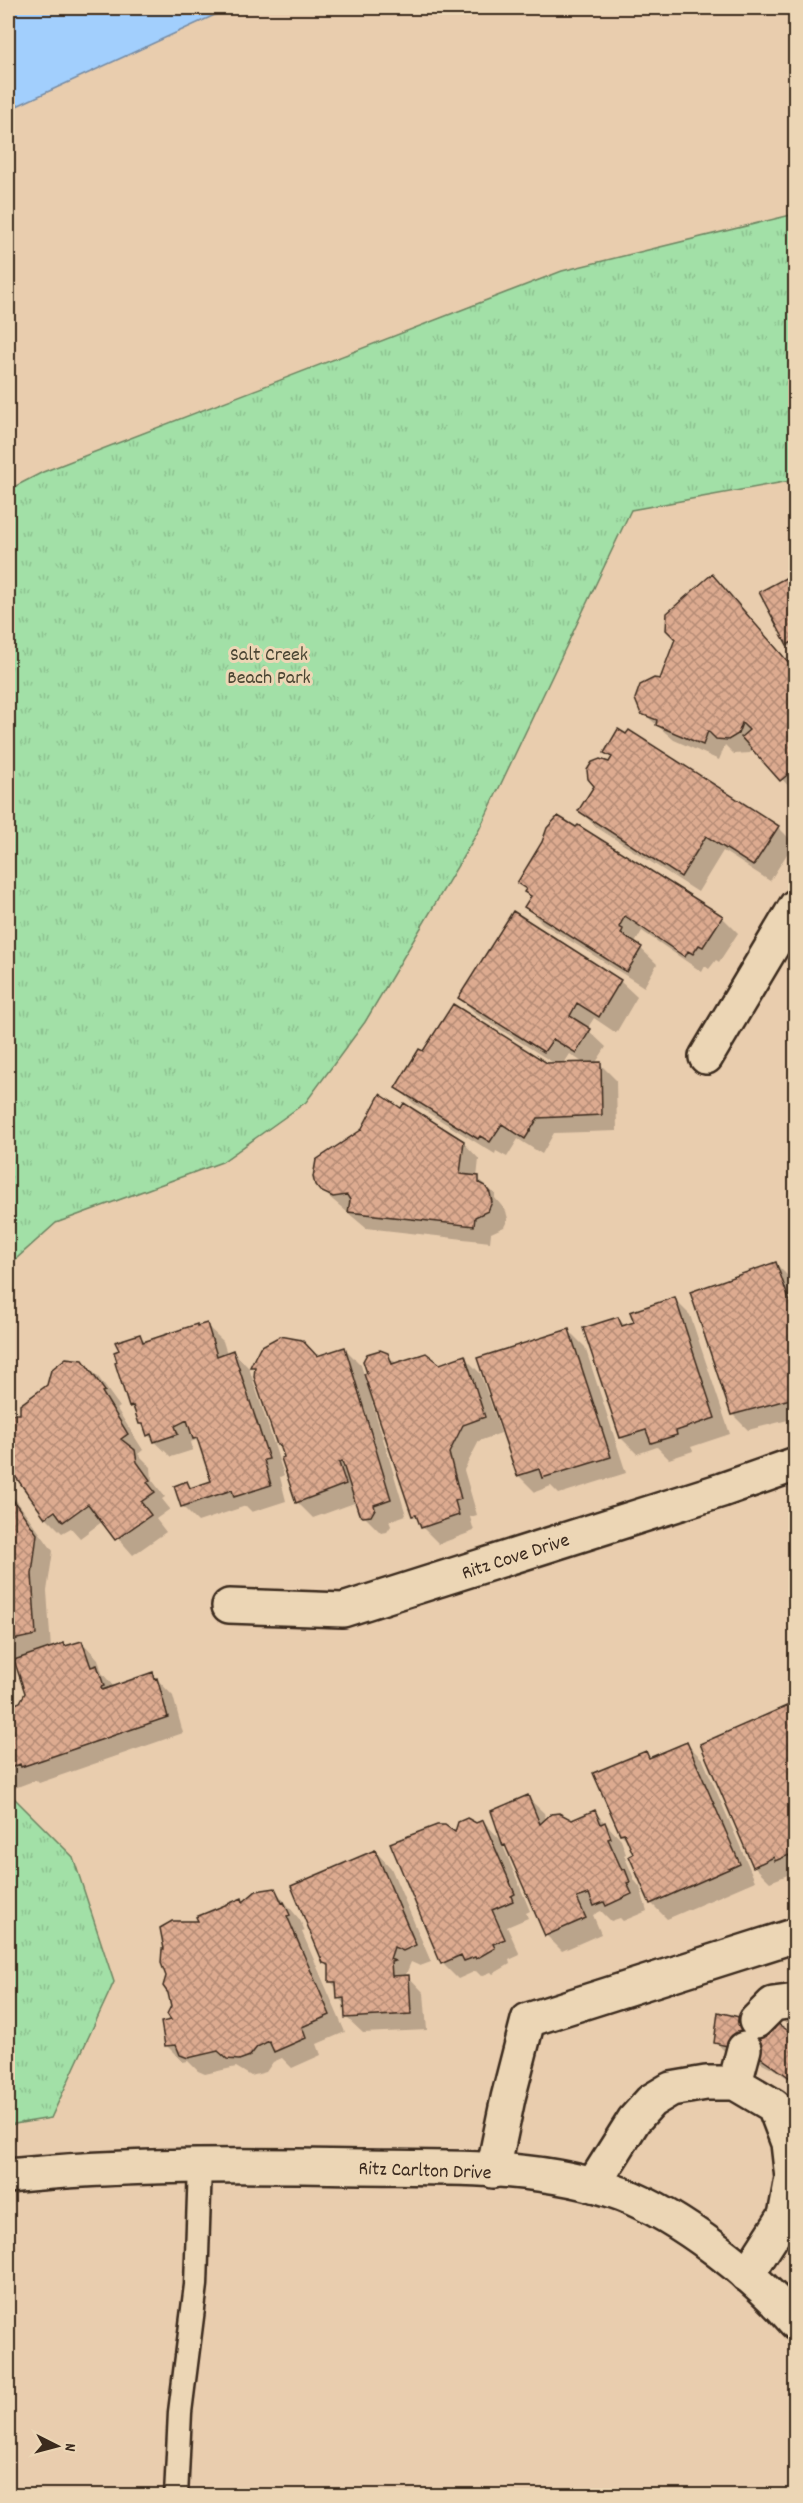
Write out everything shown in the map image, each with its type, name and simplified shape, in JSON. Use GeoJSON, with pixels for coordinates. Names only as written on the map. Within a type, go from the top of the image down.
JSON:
{"type":"FeatureCollection","features":[{"type":"Feature","properties":{"kind":"street"},"geometry":{"type":"LineString","coordinates":[[706,1057],[795,906]]}},
{"type":"Feature","properties":{"kind":"street","name":"Ritz Cove Drive"},"geometry":{"type":"LineString","coordinates":[[229,1606],[342,1610],[722,1490],[795,1464]]}},
{"type":"Feature","properties":{"kind":"street"},"geometry":{"type":"LineString","coordinates":[[494,2171],[508,2098],[528,2020],[795,1935]]}},
{"type":"Feature","properties":{"kind":"street"},"geometry":{"type":"LineString","coordinates":[[735,2083],[750,2035],[773,2004],[795,2001]]}},
{"type":"Feature","properties":{"kind":"street"},"geometry":{"type":"LineString","coordinates":[[593,2185],[633,2120],[651,2101],[671,2089],[706,2083],[735,2083],[785,2098],[792,2178],[785,2216],[747,2275]]}},
{"type":"Feature","properties":{"kind":"street","name":"Ritz Carlton Drive"},"geometry":{"type":"LineString","coordinates":[[8,2176],[75,2169],[200,2164],[494,2171],[561,2177],[623,2194],[667,2217],[728,2258],[795,2323]]}},
{"type":"Feature","properties":{"kind":"lane"},"geometry":{"type":"LineString","coordinates":[[176,2496],[180,2412],[196,2285],[200,2164]]}},
{"type":"Feature","properties":{"kind":"green space","name":"Salt Creek Beach Park"},"geometry":{"type":"Polygon","coordinates":[[[795,214],[795,480],[631,510],[479,830],[365,1022],[306,1102],[222,1162],[56,1223],[8,1266],[8,490],[43,472],[562,271],[795,214]]]}},
{"type":"Feature","properties":{"kind":"green space"},"geometry":{"type":"Polygon","coordinates":[[[8,1792],[73,1857],[114,1982],[51,2118],[8,2125],[8,1792]]]}},
{"type":"Feature","properties":{"kind":"water"},"geometry":{"type":"Polygon","coordinates":[[[8,8],[230,8],[8,110],[8,8]]]}},
{"type":"Feature","properties":{"kind":"building"},"geometry":{"type":"Polygon","coordinates":[[[712,574],[796,671],[796,768],[780,781],[741,737],[749,730],[742,723],[738,734],[728,740],[716,739],[708,731],[703,745],[656,725],[657,720],[641,714],[635,699],[640,685],[654,678],[660,679],[675,639],[666,630],[667,613],[712,574]]]}},
{"type":"Feature","properties":{"kind":"building"},"geometry":{"type":"Polygon","coordinates":[[[793,574],[796,644],[794,641],[787,645],[759,592],[793,574]]]}},
{"type":"Feature","properties":{"kind":"building"},"geometry":{"type":"Polygon","coordinates":[[[618,729],[626,734],[629,730],[779,826],[753,866],[706,836],[681,877],[578,811],[594,786],[588,779],[587,770],[592,762],[600,759],[609,762],[612,757],[604,753],[618,729]]]}},
{"type":"Feature","properties":{"kind":"building"},"geometry":{"type":"Polygon","coordinates":[[[558,816],[576,827],[578,825],[723,916],[703,947],[699,945],[693,954],[688,951],[685,957],[625,916],[619,927],[623,929],[621,934],[642,947],[627,972],[524,907],[531,896],[524,892],[526,889],[517,883],[542,842],[547,828],[558,816]]]}},
{"type":"Feature","properties":{"kind":"building"},"geometry":{"type":"Polygon","coordinates":[[[513,911],[621,980],[599,1017],[577,1003],[570,1016],[591,1029],[576,1053],[553,1039],[544,1052],[458,998],[513,911]]]}},
{"type":"Feature","properties":{"kind":"building"},"geometry":{"type":"Polygon","coordinates":[[[453,1004],[547,1063],[601,1062],[602,1115],[538,1118],[525,1139],[502,1124],[490,1142],[480,1136],[478,1139],[395,1088],[419,1049],[423,1051],[453,1004]]]}},
{"type":"Feature","properties":{"kind":"building"},"geometry":{"type":"Polygon","coordinates":[[[380,1094],[401,1108],[404,1103],[464,1141],[460,1174],[479,1176],[479,1183],[485,1186],[490,1193],[492,1202],[488,1211],[475,1217],[474,1226],[348,1212],[350,1200],[347,1195],[333,1197],[320,1191],[315,1185],[313,1177],[316,1160],[361,1130],[380,1094]]]}},
{"type":"Feature","properties":{"kind":"building"},"geometry":{"type":"Polygon","coordinates":[[[776,1262],[796,1320],[796,1393],[792,1394],[794,1398],[731,1415],[690,1292],[776,1262]]]}},
{"type":"Feature","properties":{"kind":"building"},"geometry":{"type":"Polygon","coordinates":[[[675,1297],[715,1418],[676,1431],[677,1435],[651,1443],[646,1430],[620,1438],[583,1328],[618,1317],[622,1326],[634,1322],[630,1312],[675,1297]]]}},
{"type":"Feature","properties":{"kind":"building"},"geometry":{"type":"Polygon","coordinates":[[[207,1323],[217,1356],[233,1350],[269,1459],[264,1460],[271,1485],[234,1497],[232,1490],[181,1507],[174,1486],[187,1481],[190,1488],[211,1481],[197,1438],[193,1439],[187,1420],[175,1426],[178,1434],[154,1442],[151,1434],[147,1436],[143,1424],[139,1424],[133,1406],[129,1407],[115,1363],[117,1362],[114,1352],[119,1350],[115,1342],[140,1334],[143,1342],[197,1324],[197,1326],[207,1323]]]}},
{"type":"Feature","properties":{"kind":"building"},"geometry":{"type":"Polygon","coordinates":[[[569,1329],[611,1457],[542,1478],[539,1469],[517,1476],[477,1358],[569,1329]]]}},
{"type":"Feature","properties":{"kind":"building"},"geometry":{"type":"Polygon","coordinates":[[[280,1336],[302,1340],[317,1356],[345,1347],[391,1499],[374,1505],[375,1509],[371,1516],[363,1517],[359,1514],[342,1461],[339,1463],[346,1484],[296,1503],[281,1458],[284,1457],[280,1445],[277,1445],[254,1377],[255,1367],[250,1367],[260,1347],[280,1336]]]}},
{"type":"Feature","properties":{"kind":"building"},"geometry":{"type":"Polygon","coordinates":[[[380,1350],[388,1353],[392,1364],[426,1353],[440,1364],[465,1355],[485,1417],[463,1425],[449,1453],[461,1499],[455,1501],[459,1515],[421,1528],[416,1515],[412,1516],[364,1374],[367,1373],[363,1361],[367,1354],[380,1350]]]}},
{"type":"Feature","properties":{"kind":"building"},"geometry":{"type":"Polygon","coordinates":[[[66,1358],[83,1360],[105,1391],[102,1392],[128,1434],[121,1439],[135,1450],[137,1462],[150,1480],[147,1482],[155,1492],[141,1502],[151,1515],[115,1540],[88,1504],[63,1522],[55,1511],[45,1518],[8,1466],[8,1414],[20,1414],[20,1405],[47,1385],[51,1370],[66,1358]]]}},
{"type":"Feature","properties":{"kind":"building"},"geometry":{"type":"Polygon","coordinates":[[[8,1493],[37,1534],[32,1574],[36,1635],[8,1641],[8,1493]]]}},
{"type":"Feature","properties":{"kind":"building"},"geometry":{"type":"Polygon","coordinates":[[[82,1641],[91,1667],[97,1665],[104,1686],[101,1687],[102,1690],[153,1672],[155,1679],[157,1678],[168,1717],[21,1767],[20,1764],[8,1769],[8,1717],[13,1705],[20,1702],[25,1693],[14,1660],[64,1643],[65,1646],[82,1641]]]}},
{"type":"Feature","properties":{"kind":"building"},"geometry":{"type":"Polygon","coordinates":[[[791,1704],[796,1715],[796,1856],[790,1859],[789,1855],[775,1861],[774,1857],[753,1867],[700,1744],[791,1704]]]}},
{"type":"Feature","properties":{"kind":"building"},"geometry":{"type":"Polygon","coordinates":[[[687,1742],[740,1864],[650,1904],[629,1856],[633,1854],[624,1833],[620,1834],[593,1773],[646,1751],[649,1758],[687,1742]]]}},
{"type":"Feature","properties":{"kind":"building"},"geometry":{"type":"Polygon","coordinates":[[[528,1795],[540,1824],[551,1814],[559,1813],[572,1820],[595,1810],[601,1824],[605,1822],[611,1838],[608,1839],[622,1870],[625,1869],[630,1882],[627,1883],[632,1894],[606,1906],[604,1902],[594,1906],[589,1894],[577,1898],[586,1918],[545,1936],[505,1845],[503,1846],[491,1811],[528,1795]]]}},
{"type":"Feature","properties":{"kind":"building"},"geometry":{"type":"Polygon","coordinates":[[[467,1818],[476,1823],[483,1820],[515,1894],[511,1896],[513,1901],[492,1910],[505,1939],[493,1944],[495,1948],[476,1959],[475,1957],[464,1961],[461,1955],[441,1964],[390,1843],[437,1825],[445,1825],[455,1832],[458,1822],[467,1818]]]}},
{"type":"Feature","properties":{"kind":"building"},"geometry":{"type":"Polygon","coordinates":[[[375,1850],[416,1945],[403,1951],[394,1947],[390,1959],[395,1961],[391,1962],[392,1976],[409,1975],[411,2014],[345,2018],[344,1998],[337,1999],[336,1982],[329,1982],[329,1965],[323,1963],[291,1886],[375,1850]]]}},
{"type":"Feature","properties":{"kind":"building"},"geometry":{"type":"Polygon","coordinates":[[[275,1888],[290,1915],[287,1916],[330,2015],[302,2027],[306,2038],[274,2052],[269,2041],[257,2047],[250,2056],[239,2060],[227,2059],[218,2051],[188,2058],[180,2055],[176,2045],[165,2046],[161,2022],[171,2020],[167,2014],[171,2006],[168,1993],[163,1986],[166,1976],[161,1963],[162,1949],[164,1949],[160,1928],[172,1921],[198,1921],[196,1917],[242,1898],[243,1902],[256,1891],[275,1888]]]}},
{"type":"Feature","properties":{"kind":"building"},"geometry":{"type":"Polygon","coordinates":[[[718,2012],[756,2021],[774,2029],[778,2024],[796,2036],[796,2082],[753,2052],[714,2043],[718,2012]]]}}]}
